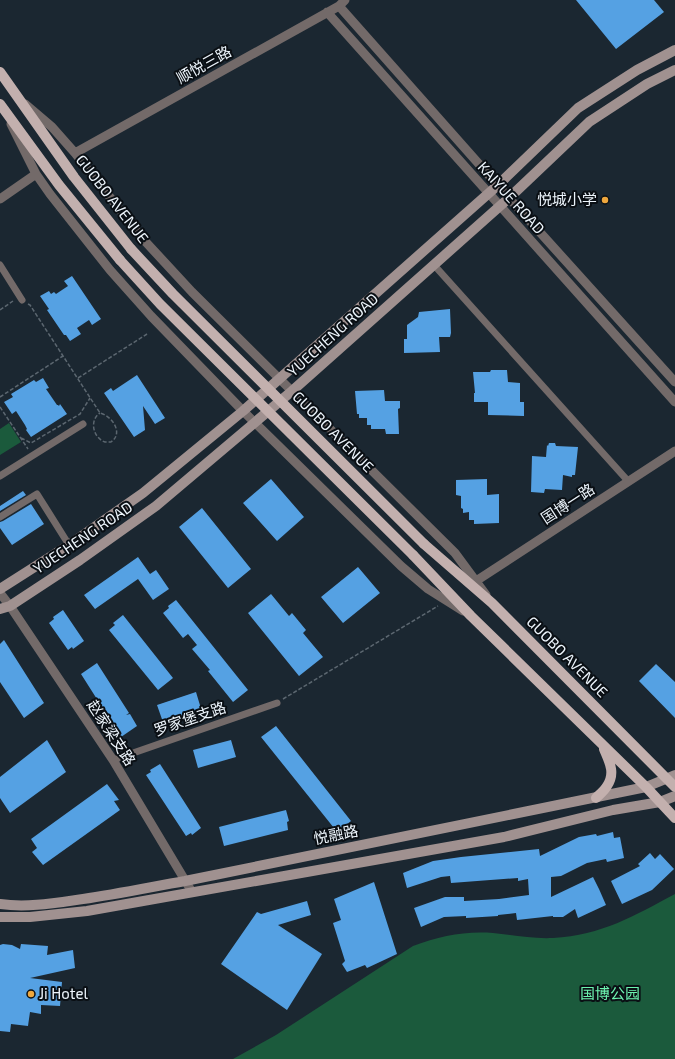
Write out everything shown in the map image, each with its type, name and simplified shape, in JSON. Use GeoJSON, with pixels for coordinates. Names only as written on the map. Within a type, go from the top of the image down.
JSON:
{"type":"FeatureCollection","features":[{"type":"Feature","properties":{"kind":"main road","name":"YUECHENG ROAD"},"geometry":{"type":"LineString","coordinates":[[0,589],[69,545],[143,493],[243,412],[498,186],[578,108],[637,70],[675,50]]}},
{"type":"Feature","properties":{"kind":"main road","name":"YUECHENG ROAD"},"geometry":{"type":"LineString","coordinates":[[0,610],[10,606],[80,560],[156,506],[292,391],[509,198],[589,122],[647,84],[675,70]]}},
{"type":"Feature","properties":{"kind":"main road","name":"GUOBO AVENUE"},"geometry":{"type":"LineString","coordinates":[[0,72],[74,177],[131,249],[178,300],[424,544],[492,603],[671,777],[675,787]]}},
{"type":"Feature","properties":{"kind":"main road","name":"GUOBO AVENUE"},"geometry":{"type":"LineString","coordinates":[[1,105],[59,185],[120,260],[160,304],[675,818]]}},
{"type":"Feature","properties":{"kind":"main road"},"geometry":{"type":"LineString","coordinates":[[596,798],[608,785],[612,775],[611,765],[603,745]]}},
{"type":"Feature","properties":{"kind":"main road","name":"悦融路"},"geometry":{"type":"LineString","coordinates":[[0,904],[29,905],[58,903],[185,881],[646,788],[671,777]]}},
{"type":"Feature","properties":{"kind":"main road","name":"悦融路"},"geometry":{"type":"LineString","coordinates":[[0,917],[58,915],[192,892],[504,836],[613,810],[660,802],[675,796]]}},
{"type":"Feature","properties":{"kind":"street","name":"顺悦三路"},"geometry":{"type":"LineString","coordinates":[[75,153],[342,3]]}},
{"type":"Feature","properties":{"kind":"street","name":"KAIYUE ROAD"},"geometry":{"type":"LineString","coordinates":[[342,3],[498,186],[675,382]]}},
{"type":"Feature","properties":{"kind":"street","name":"KAIYUE ROAD"},"geometry":{"type":"LineString","coordinates":[[327,12],[675,402]]}},
{"type":"Feature","properties":{"kind":"street"},"geometry":{"type":"LineString","coordinates":[[19,98],[52,127],[75,153],[143,239],[192,292],[455,553],[492,603]]}},
{"type":"Feature","properties":{"kind":"street"},"geometry":{"type":"LineString","coordinates":[[1,105],[36,174],[50,194],[110,270],[151,316],[243,412],[401,566],[428,589],[471,616]]}},
{"type":"Feature","properties":{"kind":"street"},"geometry":{"type":"LineString","coordinates":[[0,199],[36,174]]}},
{"type":"Feature","properties":{"kind":"street"},"geometry":{"type":"LineString","coordinates":[[0,265],[22,300]]}},
{"type":"Feature","properties":{"kind":"street"},"geometry":{"type":"LineString","coordinates":[[434,265],[628,481]]}},
{"type":"Feature","properties":{"kind":"street"},"geometry":{"type":"LineString","coordinates":[[0,476],[83,424]]}},
{"type":"Feature","properties":{"kind":"street","name":"国博一路"},"geometry":{"type":"LineString","coordinates":[[476,581],[675,451]]}},
{"type":"Feature","properties":{"kind":"street"},"geometry":{"type":"LineString","coordinates":[[0,517],[37,494],[69,545]]}},
{"type":"Feature","properties":{"kind":"street","name":"赵家梁支路"},"geometry":{"type":"LineString","coordinates":[[0,593],[113,760],[192,892]]}},
{"type":"Feature","properties":{"kind":"street","name":"罗家堡支路"},"geometry":{"type":"LineString","coordinates":[[113,760],[277,703]]}},
{"type":"Feature","properties":{"kind":"path"},"geometry":{"type":"LineString","coordinates":[[0,310],[14,300],[22,300],[30,305],[100,413],[105,415],[113,423],[117,436],[111,442],[104,442],[95,433],[93,426],[94,418],[100,413]]}},
{"type":"Feature","properties":{"kind":"path"},"geometry":{"type":"LineString","coordinates":[[78,378],[147,334]]}},
{"type":"Feature","properties":{"kind":"path"},"geometry":{"type":"LineString","coordinates":[[0,397],[63,356]]}},
{"type":"Feature","properties":{"kind":"path"},"geometry":{"type":"LineString","coordinates":[[21,438],[31,443],[80,414],[90,398]]}},
{"type":"Feature","properties":{"kind":"path"},"geometry":{"type":"LineString","coordinates":[[0,407],[32,456]]}},
{"type":"Feature","properties":{"kind":"path"},"geometry":{"type":"LineString","coordinates":[[277,703],[447,601]]}},
{"type":"Feature","properties":{"kind":"green space"},"geometry":{"type":"Polygon","coordinates":[[[9,423],[21,442],[0,455],[0,429],[9,423]]]}},
{"type":"Feature","properties":{"kind":"green space","name":"国博公园"},"geometry":{"type":"Polygon","coordinates":[[[675,894],[675,1059],[233,1059],[276,1035],[413,946],[433,939],[472,933],[493,933],[553,938],[587,933],[602,929],[631,917],[675,894]]]}},
{"type":"Feature","properties":{"kind":"building"},"geometry":{"type":"Polygon","coordinates":[[[576,0],[654,0],[664,12],[616,49],[576,0]]]}},
{"type":"Feature","properties":{"kind":"building"},"geometry":{"type":"Polygon","coordinates":[[[72,276],[101,319],[92,325],[89,320],[77,328],[81,334],[70,341],[66,335],[64,335],[47,310],[49,309],[40,296],[49,291],[51,294],[54,292],[56,294],[68,286],[64,281],[72,276]]]}},
{"type":"Feature","properties":{"kind":"building"},"geometry":{"type":"Polygon","coordinates":[[[450,309],[451,333],[450,337],[439,337],[440,352],[404,353],[404,339],[407,339],[407,325],[418,317],[419,312],[450,309]]]}},
{"type":"Feature","properties":{"kind":"building"},"geometry":{"type":"Polygon","coordinates":[[[491,370],[507,370],[508,382],[520,383],[520,402],[524,402],[524,416],[488,415],[488,402],[474,402],[475,393],[473,372],[490,372],[491,370]]]}},
{"type":"Feature","properties":{"kind":"building"},"geometry":{"type":"Polygon","coordinates":[[[137,375],[165,418],[155,424],[143,406],[145,430],[134,437],[104,393],[111,388],[113,391],[137,375]]]}},
{"type":"Feature","properties":{"kind":"building"},"geometry":{"type":"Polygon","coordinates":[[[43,378],[49,388],[46,389],[57,405],[59,406],[60,404],[67,414],[31,437],[16,411],[12,414],[4,402],[13,397],[11,394],[34,380],[36,382],[43,378]]]}},
{"type":"Feature","properties":{"kind":"building"},"geometry":{"type":"Polygon","coordinates":[[[384,390],[385,401],[400,401],[400,408],[398,409],[399,434],[386,434],[385,429],[371,429],[371,425],[367,425],[367,418],[359,418],[359,414],[357,414],[355,391],[384,390]]]}},
{"type":"Feature","properties":{"kind":"building"},"geometry":{"type":"Polygon","coordinates":[[[549,443],[555,443],[556,446],[578,447],[575,475],[572,475],[572,477],[563,475],[562,490],[545,489],[544,493],[531,492],[532,456],[546,457],[547,445],[548,446],[549,443]]]}},
{"type":"Feature","properties":{"kind":"building"},"geometry":{"type":"Polygon","coordinates":[[[271,479],[304,517],[277,541],[243,503],[271,479]]]}},
{"type":"Feature","properties":{"kind":"building"},"geometry":{"type":"Polygon","coordinates":[[[487,479],[487,495],[499,494],[499,523],[474,524],[474,520],[469,520],[469,512],[463,513],[463,509],[461,508],[461,496],[456,495],[456,480],[487,479]]]}},
{"type":"Feature","properties":{"kind":"building"},"geometry":{"type":"Polygon","coordinates":[[[23,491],[26,495],[0,511],[0,506],[23,491]]]}},
{"type":"Feature","properties":{"kind":"building"},"geometry":{"type":"Polygon","coordinates":[[[31,504],[44,524],[12,545],[0,528],[0,522],[31,504]]]}},
{"type":"Feature","properties":{"kind":"building"},"geometry":{"type":"Polygon","coordinates":[[[202,508],[251,569],[228,588],[179,527],[202,508]]]}},
{"type":"Feature","properties":{"kind":"building"},"geometry":{"type":"Polygon","coordinates":[[[138,557],[150,574],[156,570],[169,589],[153,600],[138,579],[95,609],[84,595],[138,557]]]}},
{"type":"Feature","properties":{"kind":"building"},"geometry":{"type":"Polygon","coordinates":[[[358,567],[380,593],[343,623],[321,597],[358,567]]]}},
{"type":"Feature","properties":{"kind":"building"},"geometry":{"type":"Polygon","coordinates":[[[271,594],[289,616],[292,613],[306,630],[303,633],[323,657],[299,676],[248,613],[271,594]]]}},
{"type":"Feature","properties":{"kind":"building"},"geometry":{"type":"Polygon","coordinates":[[[176,600],[248,690],[233,702],[208,671],[210,670],[192,649],[197,645],[188,634],[183,638],[163,613],[169,608],[168,606],[176,600]]]}},
{"type":"Feature","properties":{"kind":"building"},"geometry":{"type":"Polygon","coordinates":[[[63,610],[84,641],[73,649],[72,647],[68,650],[49,623],[54,619],[53,617],[63,610]]]}},
{"type":"Feature","properties":{"kind":"building"},"geometry":{"type":"Polygon","coordinates":[[[123,615],[173,678],[158,690],[109,630],[115,625],[113,623],[123,615]]]}},
{"type":"Feature","properties":{"kind":"building"},"geometry":{"type":"Polygon","coordinates":[[[4,640],[44,703],[24,718],[0,682],[0,644],[4,640]]]}},
{"type":"Feature","properties":{"kind":"building"},"geometry":{"type":"Polygon","coordinates":[[[97,663],[129,713],[126,715],[130,714],[137,726],[121,737],[81,674],[97,663]]]}},
{"type":"Feature","properties":{"kind":"building"},"geometry":{"type":"Polygon","coordinates":[[[656,664],[675,682],[675,718],[639,681],[656,664]]]}},
{"type":"Feature","properties":{"kind":"building"},"geometry":{"type":"Polygon","coordinates":[[[196,692],[202,712],[164,725],[157,705],[196,692]]]}},
{"type":"Feature","properties":{"kind":"building"},"geometry":{"type":"Polygon","coordinates":[[[276,726],[351,821],[338,833],[261,737],[276,726]]]}},
{"type":"Feature","properties":{"kind":"building"},"geometry":{"type":"Polygon","coordinates":[[[47,740],[66,772],[10,813],[0,798],[0,777],[47,740]]]}},
{"type":"Feature","properties":{"kind":"building"},"geometry":{"type":"Polygon","coordinates":[[[231,740],[236,757],[198,768],[193,750],[231,740]]]}},
{"type":"Feature","properties":{"kind":"building"},"geometry":{"type":"Polygon","coordinates":[[[160,764],[201,828],[192,835],[191,833],[186,836],[146,775],[151,772],[150,770],[160,764]]]}},
{"type":"Feature","properties":{"kind":"building"},"geometry":{"type":"Polygon","coordinates":[[[107,784],[119,800],[114,801],[120,810],[43,865],[32,852],[37,848],[31,839],[107,784]]]}},
{"type":"Feature","properties":{"kind":"building"},"geometry":{"type":"Polygon","coordinates":[[[286,810],[289,821],[287,822],[288,830],[224,846],[219,827],[286,810]]]}},
{"type":"Feature","properties":{"kind":"building"},"geometry":{"type":"Polygon","coordinates":[[[613,832],[614,838],[620,837],[624,858],[607,862],[606,859],[587,863],[561,876],[551,877],[551,897],[593,877],[606,905],[578,918],[575,909],[563,917],[553,916],[517,920],[516,913],[466,918],[466,916],[444,917],[421,927],[414,908],[445,897],[464,897],[464,901],[499,899],[529,895],[528,879],[518,881],[518,878],[451,883],[450,876],[441,877],[407,888],[403,873],[433,861],[461,857],[539,849],[540,856],[579,837],[596,834],[597,836],[613,832]]]}},
{"type":"Feature","properties":{"kind":"building"},"geometry":{"type":"Polygon","coordinates":[[[650,853],[655,859],[660,854],[674,869],[652,890],[622,904],[611,881],[640,866],[638,864],[650,853]]]}},
{"type":"Feature","properties":{"kind":"building"},"geometry":{"type":"Polygon","coordinates":[[[374,882],[397,954],[367,968],[365,965],[347,972],[342,964],[345,961],[333,923],[341,920],[334,899],[374,882]]]}},
{"type":"Feature","properties":{"kind":"building"},"geometry":{"type":"Polygon","coordinates":[[[307,901],[311,915],[278,925],[322,954],[287,1010],[221,964],[257,912],[261,914],[307,901]]]}},
{"type":"Feature","properties":{"kind":"building","name":"Ji Hotel"},"geometry":{"type":"Polygon","coordinates":[[[21,944],[48,946],[47,955],[73,950],[75,968],[30,978],[62,982],[60,1006],[41,1005],[41,1014],[30,1012],[28,1026],[11,1024],[10,1032],[0,1031],[0,945],[12,945],[20,949],[21,944]]]}},
{"type":"Feature","properties":{"kind":"place","name":"悦城小学"},"geometry":{"type":"Point","coordinates":[605,200]}},
{"type":"Feature","properties":{"kind":"place","name":"Ji Hotel"},"geometry":{"type":"Point","coordinates":[31,994]}}]}
